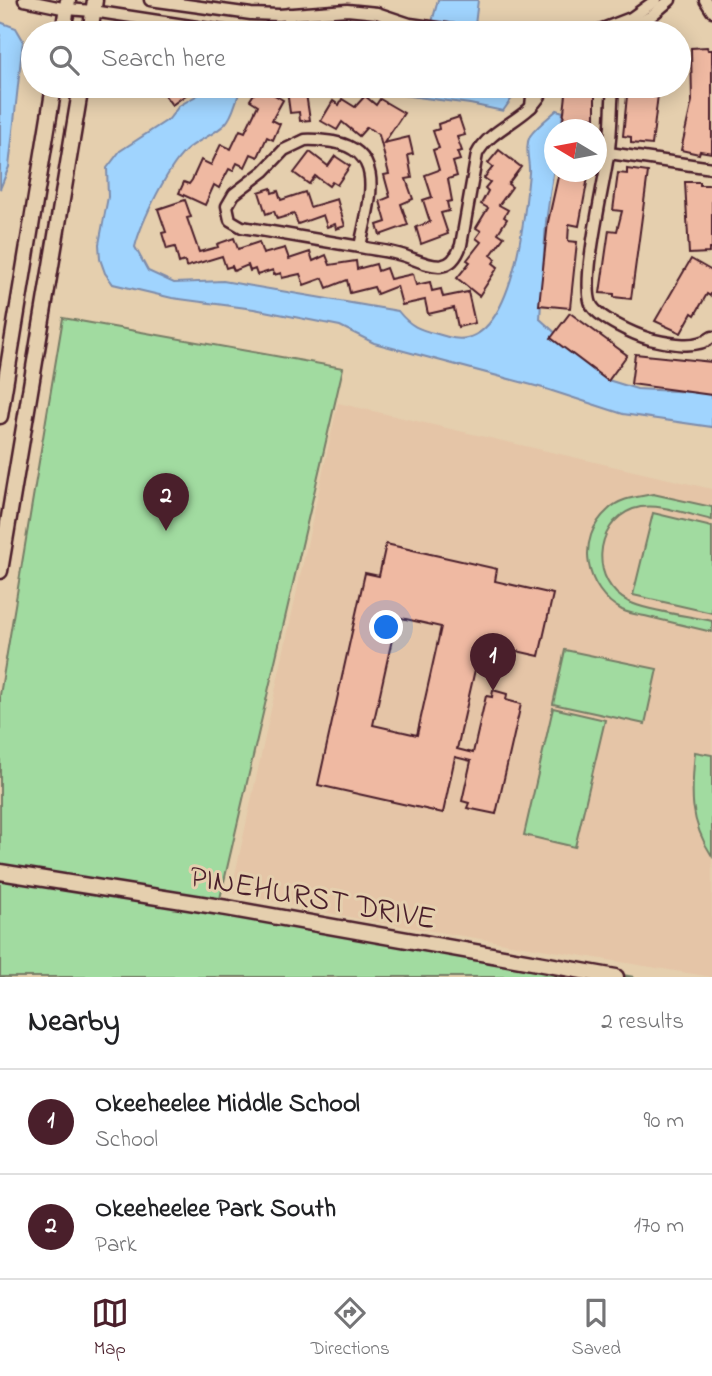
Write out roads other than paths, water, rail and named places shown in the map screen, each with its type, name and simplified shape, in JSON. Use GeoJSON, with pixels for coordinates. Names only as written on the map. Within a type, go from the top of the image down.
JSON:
{"type":"FeatureCollection","features":[{"type":"Feature","properties":{"kind":"main road"},"geometry":{"type":"LineString","coordinates":[[0,416],[52,98]]}},
{"type":"Feature","properties":{"kind":"main road"},"geometry":{"type":"LineString","coordinates":[[0,571],[79,98]]}},
{"type":"Feature","properties":{"kind":"main road"},"geometry":{"type":"LineString","coordinates":[[9,364],[34,366]]}},
{"type":"Feature","properties":{"kind":"main road","name":"PINEHURST DRIVE"},"geometry":{"type":"LineString","coordinates":[[0,873],[228,908],[616,977]]}},
{"type":"Feature","properties":{"kind":"street"},"geometry":{"type":"LineString","coordinates":[[24,0],[94,5],[160,21]]}},
{"type":"Feature","properties":{"kind":"street"},"geometry":{"type":"LineString","coordinates":[[150,0],[233,13],[289,14],[347,10],[377,13],[401,21]]}},
{"type":"Feature","properties":{"kind":"street"},"geometry":{"type":"LineString","coordinates":[[623,21],[656,0]]}},
{"type":"Feature","properties":{"kind":"street"},"geometry":{"type":"LineString","coordinates":[[643,21],[670,0]]}},
{"type":"Feature","properties":{"kind":"street"},"geometry":{"type":"LineString","coordinates":[[694,0],[699,4],[709,5]]}},
{"type":"Feature","properties":{"kind":"street"},"geometry":{"type":"LineString","coordinates":[[168,21],[170,3]]}},
{"type":"Feature","properties":{"kind":"street"},"geometry":{"type":"LineString","coordinates":[[289,14],[289,21]]}},
{"type":"Feature","properties":{"kind":"street"},"geometry":{"type":"LineString","coordinates":[[531,107],[532,98]]}},
{"type":"Feature","properties":{"kind":"street"},"geometry":{"type":"LineString","coordinates":[[360,247],[371,176],[364,158],[349,146],[313,139],[290,146],[234,194],[227,206],[230,220],[242,227],[360,247],[390,252],[434,267],[447,264],[461,245],[477,154],[484,144],[540,98]]}},
{"type":"Feature","properties":{"kind":"street"},"geometry":{"type":"LineString","coordinates":[[612,98],[609,153],[589,282],[589,296],[594,309],[631,331],[662,342],[697,344],[712,337]]}},
{"type":"Feature","properties":{"kind":"street"},"geometry":{"type":"LineString","coordinates":[[609,153],[712,168]]}},
{"type":"Feature","properties":{"kind":"water"},"geometry":{"type":"Polygon","coordinates":[[[438,0],[478,0],[475,21],[432,21],[438,0]]]}},
{"type":"Feature","properties":{"kind":"water"},"geometry":{"type":"Polygon","coordinates":[[[0,22],[16,28],[21,37],[21,58],[9,167],[0,189],[0,22]]]}},
{"type":"Feature","properties":{"kind":"water"},"geometry":{"type":"Polygon","coordinates":[[[193,98],[237,98],[228,120],[181,156],[157,194],[135,247],[148,271],[174,283],[223,281],[398,311],[409,323],[420,329],[448,337],[470,337],[488,325],[501,304],[511,278],[524,219],[529,173],[528,140],[544,122],[544,182],[552,182],[546,222],[540,319],[608,380],[637,389],[712,393],[712,427],[623,414],[543,388],[374,343],[340,326],[254,309],[172,298],[113,284],[100,259],[99,244],[108,197],[107,168],[120,151],[169,119],[179,106],[193,98]]]}},
{"type":"Feature","properties":{"kind":"water"},"geometry":{"type":"Polygon","coordinates":[[[425,98],[512,98],[503,111],[425,98]]]}},
{"type":"Feature","properties":{"kind":"water"},"geometry":{"type":"Polygon","coordinates":[[[557,110],[563,112],[562,119],[547,119],[557,110]]]}},
{"type":"Feature","properties":{"kind":"place","name":"Okeeheelee Park South"},"geometry":{"type":"Point","coordinates":[166,531]}},
{"type":"Feature","properties":{"kind":"place","name":"Okeeheelee Middle School"},"geometry":{"type":"Point","coordinates":[493,691]}}]}
